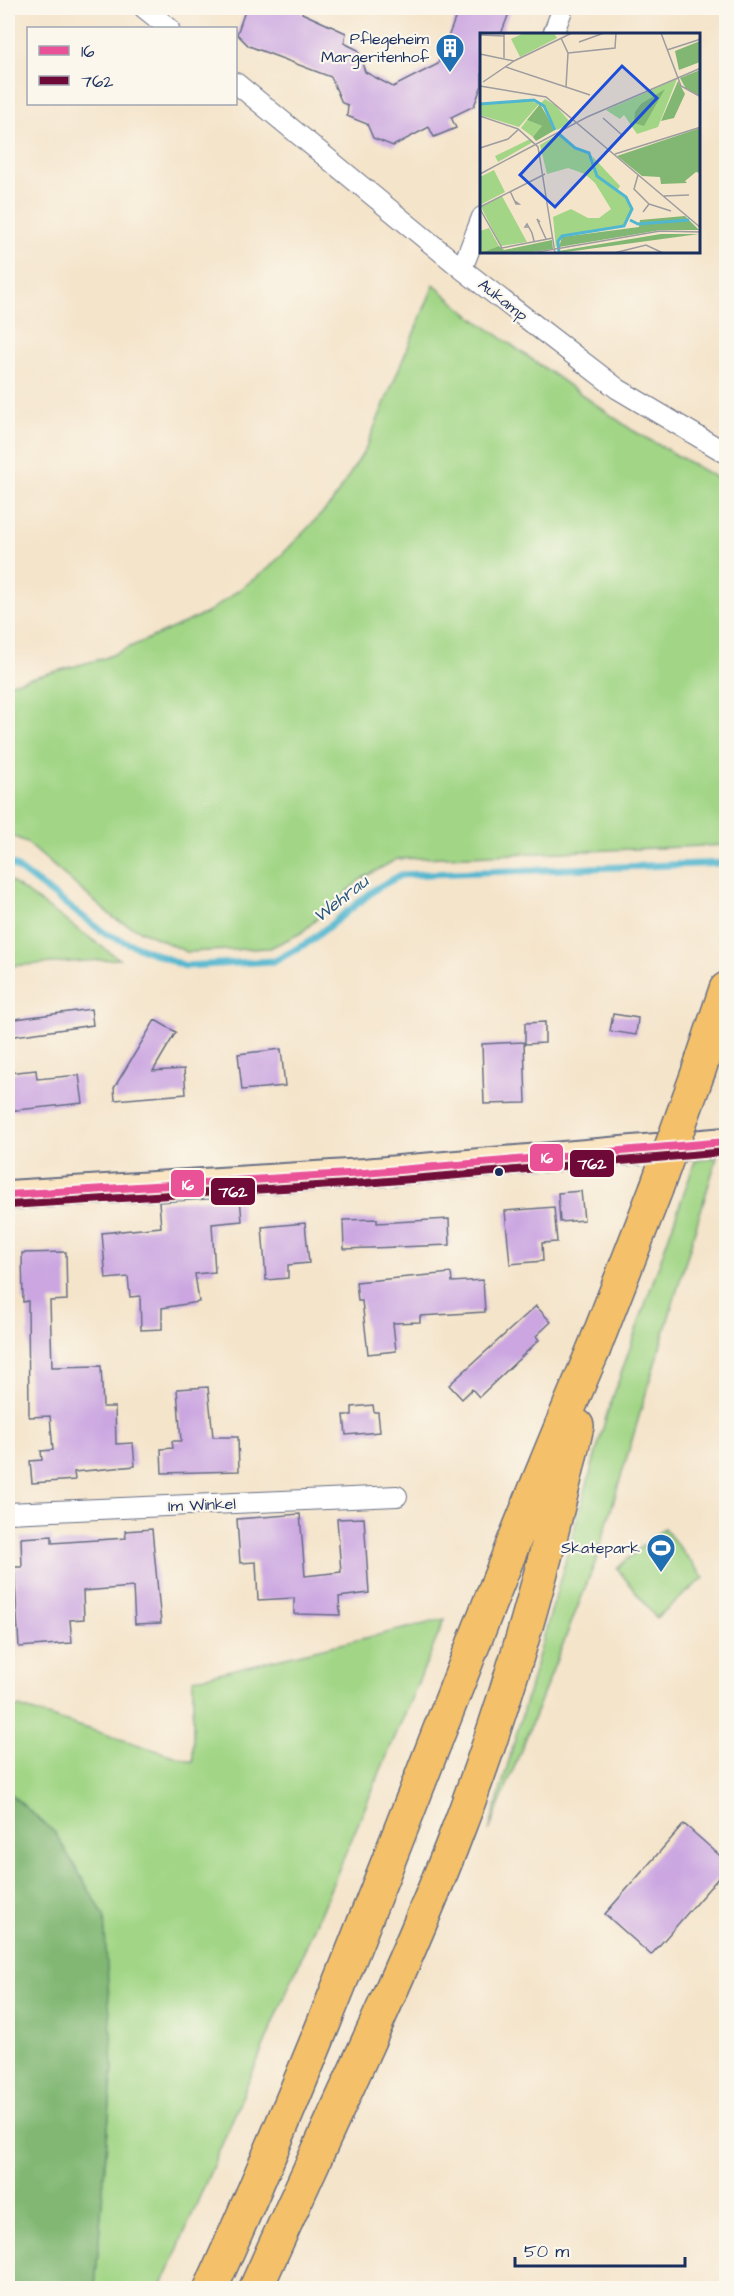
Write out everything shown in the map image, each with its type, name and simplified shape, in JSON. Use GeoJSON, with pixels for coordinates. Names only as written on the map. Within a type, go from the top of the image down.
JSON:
{"type":"FeatureCollection","features":[{"type":"Feature","properties":{"kind":"highway"},"geometry":{"type":"LineString","coordinates":[[211,2289],[288,2107],[436,1742],[524,1512],[593,1351],[656,1189],[726,989]]}},
{"type":"Feature","properties":{"kind":"highway"},"geometry":{"type":"LineString","coordinates":[[256,2289],[388,1998],[452,1847],[507,1692],[555,1524],[593,1351]]}},
{"type":"Feature","properties":{"kind":"main road"},"geometry":{"type":"LineString","coordinates":[[8,1195],[364,1173],[726,1142]]}},
{"type":"Feature","properties":{"kind":"street"},"geometry":{"type":"LineString","coordinates":[[144,8],[168,27]]}},
{"type":"Feature","properties":{"kind":"street"},"geometry":{"type":"LineString","coordinates":[[553,33],[563,8]]}},
{"type":"Feature","properties":{"kind":"street","name":"Aukamp"},"geometry":{"type":"LineString","coordinates":[[237,84],[462,269],[618,389],[726,453]]}},
{"type":"Feature","properties":{"kind":"street"},"geometry":{"type":"LineString","coordinates":[[462,269],[480,223]]}},
{"type":"Feature","properties":{"kind":"street","name":"Im Winkel"},"geometry":{"type":"LineString","coordinates":[[8,1513],[397,1496]]}},
{"type":"Feature","properties":{"kind":"green space"},"geometry":{"type":"Polygon","coordinates":[[[434,285],[469,315],[632,430],[726,483],[726,845],[397,859],[361,879],[301,933],[270,948],[187,952],[115,919],[26,842],[8,834],[8,684],[105,658],[207,613],[269,568],[331,504],[365,450],[434,285]]]}},
{"type":"Feature","properties":{"kind":"green space"},"geometry":{"type":"Polygon","coordinates":[[[8,879],[119,959],[8,966],[8,879]]]}},
{"type":"Feature","properties":{"kind":"green space"},"geometry":{"type":"Polygon","coordinates":[[[717,1157],[595,1563],[489,1831],[607,1414],[695,1161],[717,1157]]]}},
{"type":"Feature","properties":{"kind":"green space","name":"Skatepark"},"geometry":{"type":"Polygon","coordinates":[[[664,1528],[704,1578],[656,1618],[617,1568],[664,1528]]]}},
{"type":"Feature","properties":{"kind":"green space"},"geometry":{"type":"Polygon","coordinates":[[[445,1619],[161,2288],[95,2288],[113,2066],[55,1833],[8,1792],[8,1710],[19,1707],[193,1762],[193,1679],[445,1619]]]}},
{"type":"Feature","properties":{"kind":"green space"},"geometry":{"type":"Polygon","coordinates":[[[8,1792],[55,1833],[104,1915],[113,2066],[95,2288],[8,2288],[8,1792]]]}},
{"type":"Feature","properties":{"kind":"building","name":"Pflegeheim Margeritenhof"},"geometry":{"type":"Polygon","coordinates":[[[246,8],[304,8],[302,13],[346,33],[344,43],[358,50],[365,72],[393,87],[438,64],[459,8],[511,8],[501,33],[480,33],[480,90],[474,106],[451,117],[456,128],[434,137],[429,127],[393,146],[373,138],[367,124],[347,116],[348,105],[342,103],[331,77],[249,46],[237,34],[246,8]]]}},
{"type":"Feature","properties":{"kind":"building"},"geometry":{"type":"Polygon","coordinates":[[[91,1009],[93,1025],[8,1037],[8,1020],[91,1009]]]}},
{"type":"Feature","properties":{"kind":"building"},"geometry":{"type":"Polygon","coordinates":[[[613,1014],[638,1018],[636,1035],[610,1031],[613,1014]]]}},
{"type":"Feature","properties":{"kind":"building"},"geometry":{"type":"Polygon","coordinates":[[[155,1020],[176,1032],[153,1071],[184,1069],[186,1094],[115,1100],[114,1088],[155,1020]]]}},
{"type":"Feature","properties":{"kind":"building"},"geometry":{"type":"Polygon","coordinates":[[[545,1022],[545,1043],[525,1044],[525,1023],[545,1022]]]}},
{"type":"Feature","properties":{"kind":"building"},"geometry":{"type":"Polygon","coordinates":[[[524,1042],[526,1103],[484,1104],[482,1044],[524,1042]]]}},
{"type":"Feature","properties":{"kind":"building"},"geometry":{"type":"Polygon","coordinates":[[[281,1049],[285,1086],[242,1090],[238,1054],[281,1049]]]}},
{"type":"Feature","properties":{"kind":"building"},"geometry":{"type":"Polygon","coordinates":[[[36,1070],[37,1079],[79,1075],[83,1103],[8,1111],[8,1073],[36,1070]]]}},
{"type":"Feature","properties":{"kind":"building"},"geometry":{"type":"Polygon","coordinates":[[[581,1191],[584,1220],[560,1222],[558,1193],[581,1191]]]}},
{"type":"Feature","properties":{"kind":"building"},"geometry":{"type":"Polygon","coordinates":[[[240,1197],[242,1221],[212,1224],[215,1272],[195,1274],[199,1302],[162,1308],[162,1329],[141,1330],[140,1296],[130,1297],[128,1277],[106,1279],[102,1233],[161,1227],[159,1202],[240,1197]]]}},
{"type":"Feature","properties":{"kind":"building"},"geometry":{"type":"Polygon","coordinates":[[[554,1207],[557,1242],[542,1243],[543,1261],[510,1264],[505,1211],[554,1207]]]}},
{"type":"Feature","properties":{"kind":"building"},"geometry":{"type":"Polygon","coordinates":[[[377,1219],[377,1223],[449,1219],[450,1245],[344,1249],[343,1220],[377,1219]]]}},
{"type":"Feature","properties":{"kind":"building"},"geometry":{"type":"Polygon","coordinates":[[[305,1223],[309,1263],[288,1265],[288,1278],[266,1280],[262,1227],[305,1223]]]}},
{"type":"Feature","properties":{"kind":"building"},"geometry":{"type":"Polygon","coordinates":[[[66,1252],[67,1300],[50,1301],[52,1367],[101,1366],[103,1407],[115,1407],[116,1444],[133,1443],[135,1466],[74,1472],[75,1480],[32,1483],[30,1461],[42,1460],[41,1451],[53,1450],[50,1416],[29,1417],[28,1301],[23,1302],[22,1253],[66,1252]]]}},
{"type":"Feature","properties":{"kind":"building"},"geometry":{"type":"Polygon","coordinates":[[[451,1273],[452,1282],[483,1280],[485,1312],[420,1316],[420,1322],[393,1323],[396,1351],[368,1354],[362,1301],[358,1301],[356,1282],[451,1273]]]}},
{"type":"Feature","properties":{"kind":"building"},"geometry":{"type":"Polygon","coordinates":[[[536,1306],[551,1322],[536,1336],[539,1340],[479,1397],[472,1389],[462,1399],[449,1385],[536,1306]]]}},
{"type":"Feature","properties":{"kind":"building"},"geometry":{"type":"Polygon","coordinates":[[[208,1387],[213,1437],[238,1437],[239,1471],[162,1473],[161,1449],[173,1448],[172,1441],[181,1441],[177,1389],[208,1387]]]}},
{"type":"Feature","properties":{"kind":"building"},"geometry":{"type":"Polygon","coordinates":[[[373,1405],[374,1412],[378,1412],[380,1432],[346,1435],[344,1415],[352,1415],[352,1407],[373,1405]]]}},
{"type":"Feature","properties":{"kind":"building"},"geometry":{"type":"Polygon","coordinates":[[[300,1514],[305,1576],[341,1572],[337,1519],[364,1518],[369,1593],[339,1597],[340,1615],[294,1614],[294,1598],[258,1600],[256,1562],[240,1563],[237,1519],[300,1514]]]}},
{"type":"Feature","properties":{"kind":"building"},"geometry":{"type":"Polygon","coordinates":[[[152,1529],[161,1623],[135,1624],[133,1587],[83,1591],[84,1619],[70,1620],[72,1643],[19,1647],[14,1567],[22,1567],[21,1538],[52,1536],[52,1543],[126,1538],[125,1531],[152,1529]]]}},
{"type":"Feature","properties":{"kind":"building"},"geometry":{"type":"Polygon","coordinates":[[[684,1824],[726,1861],[726,1869],[651,1955],[605,1914],[684,1824]]]}},
{"type":"Feature","properties":{"kind":"waterway","name":"Wehrau"},"geometry":{"type":"LineString","coordinates":[[8,861],[106,934],[185,966],[275,961],[309,942],[377,888],[401,875],[726,863]]}},
{"type":"Feature","properties":{"kind":"transit line","name":"16"},"geometry":{"type":"LineString","coordinates":[[8,1195],[364,1173],[726,1142]]}},
{"type":"Feature","properties":{"kind":"transit line","name":"762"},"geometry":{"type":"LineString","coordinates":[[9,1205],[365,1183],[726,1152]]}},
{"type":"Feature","properties":{"kind":"place","name":"Pflegeheim Margeritenhof"},"geometry":{"type":"Point","coordinates":[450,74]}},
{"type":"Feature","properties":{"kind":"place","name":"Skatepark"},"geometry":{"type":"Point","coordinates":[661,1574]}}]}
